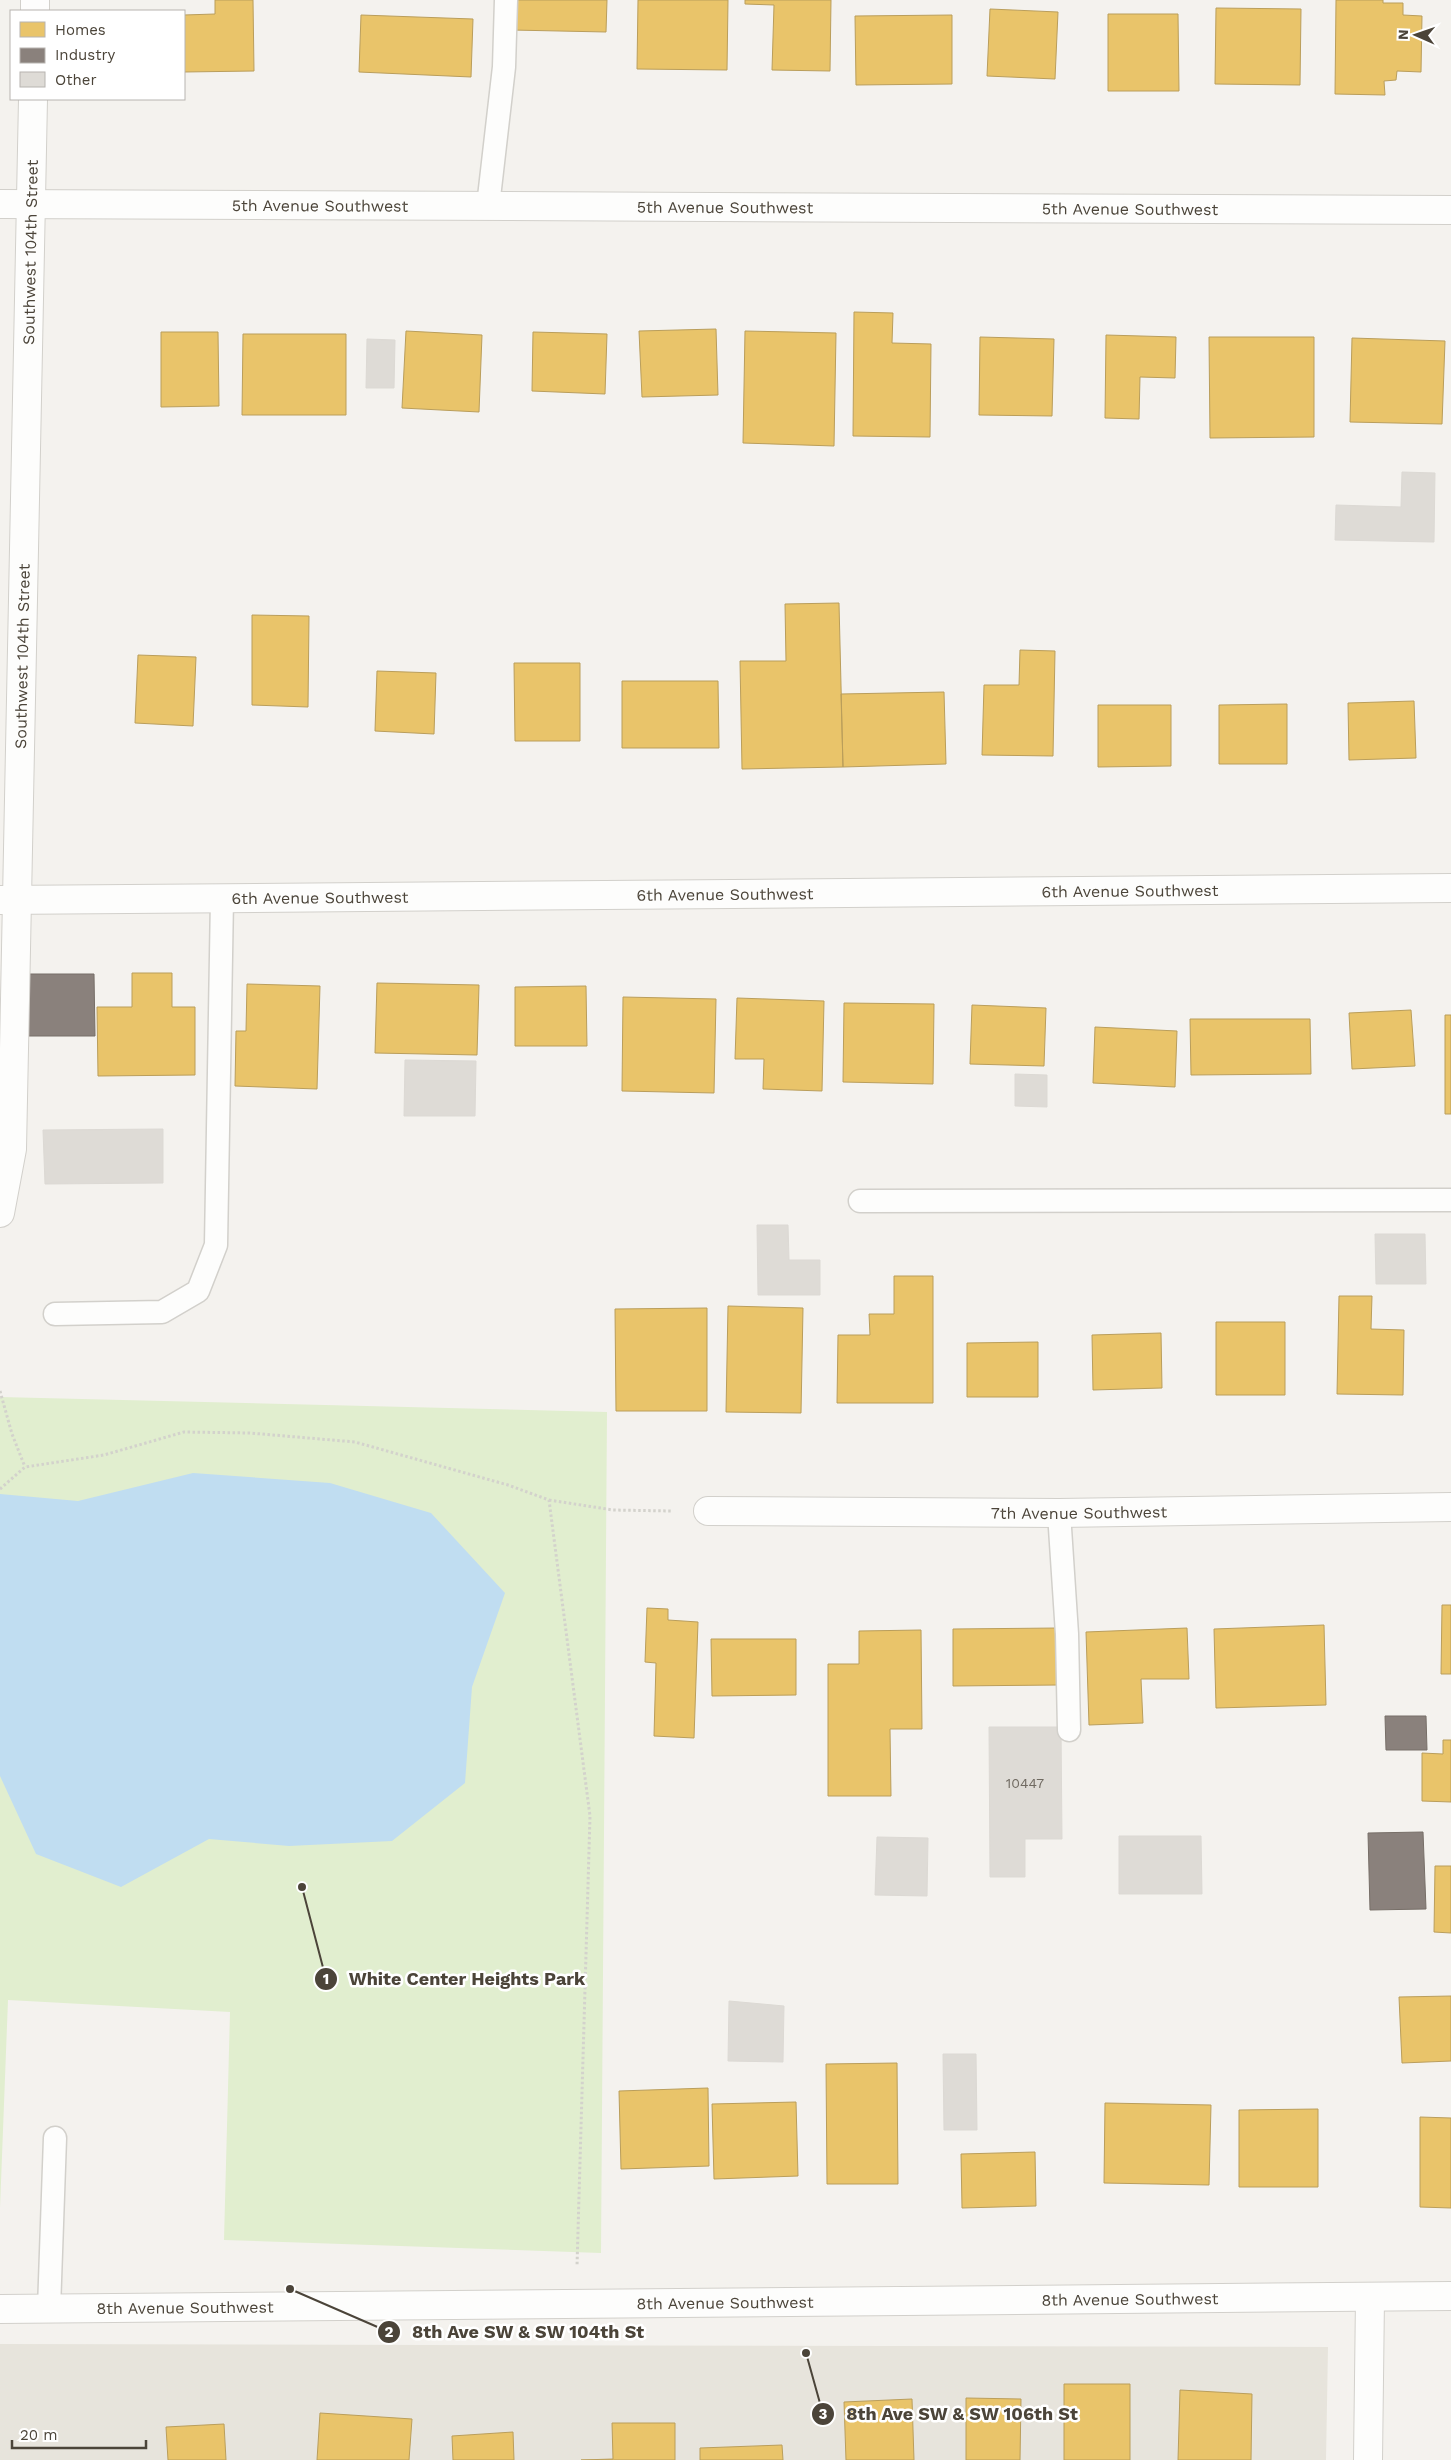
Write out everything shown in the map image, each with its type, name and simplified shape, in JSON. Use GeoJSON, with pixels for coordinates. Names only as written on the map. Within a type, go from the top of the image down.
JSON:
{"type":"FeatureCollection","features":[{"type":"Feature","properties":{"kind":"street","name":"Southwest 104th Street"},"geometry":{"type":"LineString","coordinates":[[0,1212],[12,1149],[8,900],[33,100]]}},
{"type":"Feature","properties":{"kind":"street","name":"5th Avenue Southwest"},"geometry":{"type":"LineString","coordinates":[[0,204],[1451,210]]}},
{"type":"Feature","properties":{"kind":"street","name":"6th Avenue Southwest"},"geometry":{"type":"LineString","coordinates":[[8,900],[1451,888]]}},
{"type":"Feature","properties":{"kind":"street","name":"7th Avenue Southwest"},"geometry":{"type":"LineString","coordinates":[[708,1511],[1059,1513],[1451,1507]]}},
{"type":"Feature","properties":{"kind":"street","name":"8th Avenue Southwest"},"geometry":{"type":"LineString","coordinates":[[0,2309],[1451,2296]]}},
{"type":"Feature","properties":{"kind":"street"},"geometry":{"type":"LineString","coordinates":[[1368,2460],[1370,2298]]}},
{"type":"Feature","properties":{"kind":"lane"},"geometry":{"type":"LineString","coordinates":[[488,206],[504,68],[506,0]]}},
{"type":"Feature","properties":{"kind":"lane"},"geometry":{"type":"LineString","coordinates":[[55,1314],[162,1312],[198,1291],[216,1245],[222,898]]}},
{"type":"Feature","properties":{"kind":"lane"},"geometry":{"type":"LineString","coordinates":[[860,1200],[1451,1200]]}},
{"type":"Feature","properties":{"kind":"lane"},"geometry":{"type":"LineString","coordinates":[[1059,1513],[1067,1634],[1069,1730]]}},
{"type":"Feature","properties":{"kind":"lane"},"geometry":{"type":"LineString","coordinates":[[49,2308],[55,2138]]}},
{"type":"Feature","properties":{"kind":"path"},"geometry":{"type":"LineString","coordinates":[[0,1392],[12,1434],[25,1467]]}},
{"type":"Feature","properties":{"kind":"path"},"geometry":{"type":"LineString","coordinates":[[0,1489],[25,1467],[104,1455],[184,1432],[250,1432],[355,1442],[508,1485],[549,1500],[613,1510],[708,1511]]}},
{"type":"Feature","properties":{"kind":"path"},"geometry":{"type":"LineString","coordinates":[[549,1500],[590,1816],[576,2304]]}},
{"type":"Feature","properties":{"kind":"shaded area"},"geometry":{"type":"Polygon","coordinates":[[[0,2344],[1328,2347],[1326,2460],[0,2460],[0,2344]]]}},
{"type":"Feature","properties":{"kind":"green space"},"geometry":{"type":"Polygon","coordinates":[[[0,1397],[607,1412],[601,2253],[224,2240],[230,2012],[8,2000],[0,2208],[0,1397]]]}},
{"type":"Feature","properties":{"kind":"water"},"geometry":{"type":"Polygon","coordinates":[[[193,1473],[330,1483],[431,1513],[505,1593],[472,1687],[465,1783],[392,1841],[289,1846],[209,1839],[121,1887],[36,1854],[0,1776],[0,1494],[78,1501],[193,1473]]]}},
{"type":"Feature","properties":{"kind":"building: Homes"},"geometry":{"type":"Polygon","coordinates":[[[215,0],[253,0],[254,71],[185,72],[185,15],[215,14],[215,0]]]}},
{"type":"Feature","properties":{"kind":"building: Homes"},"geometry":{"type":"Polygon","coordinates":[[[513,0],[607,0],[606,32],[512,30],[513,0]]]}},
{"type":"Feature","properties":{"kind":"building: Homes"},"geometry":{"type":"Polygon","coordinates":[[[638,0],[728,0],[727,70],[637,69],[638,0]]]}},
{"type":"Feature","properties":{"kind":"building: Homes"},"geometry":{"type":"Polygon","coordinates":[[[745,0],[831,0],[830,71],[772,70],[774,5],[745,4],[745,0]]]}},
{"type":"Feature","properties":{"kind":"building: Homes"},"geometry":{"type":"Polygon","coordinates":[[[1336,0],[1383,0],[1383,3],[1403,3],[1403,15],[1422,16],[1421,72],[1397,71],[1396,80],[1384,81],[1385,95],[1335,94],[1336,0]]]}},
{"type":"Feature","properties":{"kind":"building: Homes"},"geometry":{"type":"Polygon","coordinates":[[[1216,8],[1301,9],[1300,85],[1215,84],[1216,8]]]}},
{"type":"Feature","properties":{"kind":"building: Homes"},"geometry":{"type":"Polygon","coordinates":[[[990,9],[1058,12],[1055,79],[987,76],[990,9]]]}},
{"type":"Feature","properties":{"kind":"building: Homes"},"geometry":{"type":"Polygon","coordinates":[[[1108,14],[1178,14],[1179,91],[1108,91],[1108,14]]]}},
{"type":"Feature","properties":{"kind":"building: Homes"},"geometry":{"type":"Polygon","coordinates":[[[361,15],[473,19],[471,77],[359,72],[361,15]]]}},
{"type":"Feature","properties":{"kind":"building: Homes"},"geometry":{"type":"Polygon","coordinates":[[[952,15],[952,84],[856,85],[855,16],[952,15]]]}},
{"type":"Feature","properties":{"kind":"building: Homes"},"geometry":{"type":"Polygon","coordinates":[[[854,312],[893,313],[892,343],[931,344],[930,437],[853,436],[854,312]]]}},
{"type":"Feature","properties":{"kind":"building: Homes"},"geometry":{"type":"Polygon","coordinates":[[[716,329],[718,395],[642,397],[639,331],[716,329]]]}},
{"type":"Feature","properties":{"kind":"building: Homes"},"geometry":{"type":"Polygon","coordinates":[[[406,331],[482,335],[479,412],[402,408],[406,331]]]}},
{"type":"Feature","properties":{"kind":"building: Homes"},"geometry":{"type":"Polygon","coordinates":[[[745,331],[836,333],[834,446],[743,443],[745,331]]]}},
{"type":"Feature","properties":{"kind":"building: Homes"},"geometry":{"type":"Polygon","coordinates":[[[161,332],[218,332],[219,406],[161,407],[161,332]]]}},
{"type":"Feature","properties":{"kind":"building: Homes"},"geometry":{"type":"Polygon","coordinates":[[[533,332],[607,334],[605,394],[532,391],[533,332]]]}},
{"type":"Feature","properties":{"kind":"building: Homes"},"geometry":{"type":"Polygon","coordinates":[[[243,334],[346,334],[346,415],[242,415],[243,334]]]}},
{"type":"Feature","properties":{"kind":"building: Homes"},"geometry":{"type":"Polygon","coordinates":[[[1106,335],[1176,337],[1175,378],[1140,377],[1139,419],[1105,418],[1106,335]]]}},
{"type":"Feature","properties":{"kind":"building: Homes"},"geometry":{"type":"Polygon","coordinates":[[[980,337],[1054,339],[1052,416],[979,415],[980,337]]]}},
{"type":"Feature","properties":{"kind":"building: Homes"},"geometry":{"type":"Polygon","coordinates":[[[1209,337],[1314,337],[1314,437],[1210,438],[1209,337]]]}},
{"type":"Feature","properties":{"kind":"building: Homes"},"geometry":{"type":"Polygon","coordinates":[[[1352,338],[1445,341],[1442,424],[1350,422],[1352,338]]]}},
{"type":"Feature","properties":{"kind":"building: Homes"},"geometry":{"type":"Polygon","coordinates":[[[839,603],[843,767],[742,769],[740,661],[786,661],[785,604],[839,603]]]}},
{"type":"Feature","properties":{"kind":"building: Homes"},"geometry":{"type":"Polygon","coordinates":[[[252,615],[309,616],[308,707],[252,705],[252,615]]]}},
{"type":"Feature","properties":{"kind":"building: Homes"},"geometry":{"type":"Polygon","coordinates":[[[1020,650],[1055,651],[1053,756],[982,755],[984,685],[1019,685],[1020,650]]]}},
{"type":"Feature","properties":{"kind":"building: Homes"},"geometry":{"type":"Polygon","coordinates":[[[138,655],[196,657],[193,726],[135,723],[138,655]]]}},
{"type":"Feature","properties":{"kind":"building: Homes"},"geometry":{"type":"Polygon","coordinates":[[[514,663],[580,663],[580,741],[515,741],[514,663]]]}},
{"type":"Feature","properties":{"kind":"building: Homes"},"geometry":{"type":"Polygon","coordinates":[[[377,671],[436,673],[434,734],[375,731],[377,671]]]}},
{"type":"Feature","properties":{"kind":"building: Homes"},"geometry":{"type":"Polygon","coordinates":[[[622,681],[718,681],[719,748],[622,748],[622,681]]]}},
{"type":"Feature","properties":{"kind":"building: Homes"},"geometry":{"type":"Polygon","coordinates":[[[944,692],[946,764],[843,767],[841,694],[944,692]]]}},
{"type":"Feature","properties":{"kind":"building: Homes"},"geometry":{"type":"Polygon","coordinates":[[[1414,701],[1416,758],[1349,760],[1348,703],[1414,701]]]}},
{"type":"Feature","properties":{"kind":"building: Homes"},"geometry":{"type":"Polygon","coordinates":[[[1287,704],[1287,764],[1219,764],[1219,705],[1287,704]]]}},
{"type":"Feature","properties":{"kind":"building: Homes"},"geometry":{"type":"Polygon","coordinates":[[[1098,705],[1171,705],[1171,766],[1098,767],[1098,705]]]}},
{"type":"Feature","properties":{"kind":"building: Homes"},"geometry":{"type":"Polygon","coordinates":[[[132,973],[172,973],[172,1007],[195,1007],[195,1075],[98,1076],[97,1007],[132,1007],[132,973]]]}},
{"type":"Feature","properties":{"kind":"building: Homes"},"geometry":{"type":"Polygon","coordinates":[[[377,983],[479,985],[477,1055],[375,1053],[377,983]]]}},
{"type":"Feature","properties":{"kind":"building: Homes"},"geometry":{"type":"Polygon","coordinates":[[[247,984],[320,986],[317,1089],[235,1086],[236,1031],[246,1031],[247,984]]]}},
{"type":"Feature","properties":{"kind":"building: Homes"},"geometry":{"type":"Polygon","coordinates":[[[586,986],[587,1046],[515,1046],[515,987],[586,986]]]}},
{"type":"Feature","properties":{"kind":"building: Homes"},"geometry":{"type":"Polygon","coordinates":[[[623,997],[716,999],[714,1093],[622,1091],[623,997]]]}},
{"type":"Feature","properties":{"kind":"building: Homes"},"geometry":{"type":"Polygon","coordinates":[[[737,998],[824,1001],[822,1091],[763,1089],[764,1059],[735,1059],[737,998]]]}},
{"type":"Feature","properties":{"kind":"building: Homes"},"geometry":{"type":"Polygon","coordinates":[[[844,1003],[934,1004],[933,1084],[843,1082],[844,1003]]]}},
{"type":"Feature","properties":{"kind":"building: Homes"},"geometry":{"type":"Polygon","coordinates":[[[972,1005],[1046,1008],[1044,1066],[970,1064],[972,1005]]]}},
{"type":"Feature","properties":{"kind":"building: Homes"},"geometry":{"type":"Polygon","coordinates":[[[1411,1010],[1415,1066],[1352,1069],[1349,1013],[1411,1010]]]}},
{"type":"Feature","properties":{"kind":"building: Homes"},"geometry":{"type":"Polygon","coordinates":[[[1445,1015],[1451,1015],[1451,1114],[1445,1114],[1445,1015]]]}},
{"type":"Feature","properties":{"kind":"building: Homes"},"geometry":{"type":"Polygon","coordinates":[[[1190,1019],[1310,1019],[1311,1074],[1191,1075],[1190,1019]]]}},
{"type":"Feature","properties":{"kind":"building: Homes"},"geometry":{"type":"Polygon","coordinates":[[[1095,1027],[1177,1031],[1175,1087],[1093,1083],[1095,1027]]]}},
{"type":"Feature","properties":{"kind":"building: Homes"},"geometry":{"type":"Polygon","coordinates":[[[894,1276],[933,1276],[933,1403],[837,1403],[838,1335],[870,1335],[869,1314],[894,1314],[894,1276]]]}},
{"type":"Feature","properties":{"kind":"building: Homes"},"geometry":{"type":"Polygon","coordinates":[[[1339,1296],[1372,1296],[1371,1329],[1404,1330],[1403,1395],[1337,1394],[1339,1296]]]}},
{"type":"Feature","properties":{"kind":"building: Homes"},"geometry":{"type":"Polygon","coordinates":[[[728,1306],[803,1308],[801,1413],[726,1412],[728,1306]]]}},
{"type":"Feature","properties":{"kind":"building: Homes"},"geometry":{"type":"Polygon","coordinates":[[[707,1308],[707,1411],[616,1411],[615,1309],[707,1308]]]}},
{"type":"Feature","properties":{"kind":"building: Homes"},"geometry":{"type":"Polygon","coordinates":[[[1216,1322],[1285,1322],[1285,1395],[1216,1395],[1216,1322]]]}},
{"type":"Feature","properties":{"kind":"building: Homes"},"geometry":{"type":"Polygon","coordinates":[[[1161,1333],[1162,1388],[1093,1390],[1092,1335],[1161,1333]]]}},
{"type":"Feature","properties":{"kind":"building: Homes"},"geometry":{"type":"Polygon","coordinates":[[[1038,1342],[1038,1397],[967,1397],[967,1343],[1038,1342]]]}},
{"type":"Feature","properties":{"kind":"building: Homes"},"geometry":{"type":"Polygon","coordinates":[[[1442,1605],[1451,1605],[1451,1674],[1441,1674],[1442,1605]]]}},
{"type":"Feature","properties":{"kind":"building: Homes"},"geometry":{"type":"Polygon","coordinates":[[[647,1608],[668,1609],[668,1620],[698,1622],[694,1738],[654,1736],[656,1663],[645,1662],[647,1608]]]}},
{"type":"Feature","properties":{"kind":"building: Homes"},"geometry":{"type":"Polygon","coordinates":[[[1324,1625],[1326,1705],[1216,1708],[1214,1629],[1324,1625]]]}},
{"type":"Feature","properties":{"kind":"building: Homes"},"geometry":{"type":"Polygon","coordinates":[[[1058,1628],[1058,1685],[953,1686],[953,1629],[1058,1628]]]}},
{"type":"Feature","properties":{"kind":"building: Homes"},"geometry":{"type":"Polygon","coordinates":[[[1187,1628],[1189,1679],[1141,1679],[1143,1723],[1089,1725],[1086,1632],[1187,1628]]]}},
{"type":"Feature","properties":{"kind":"building: Homes"},"geometry":{"type":"Polygon","coordinates":[[[921,1630],[922,1729],[890,1729],[891,1796],[828,1796],[828,1664],[859,1664],[859,1631],[921,1630]]]}},
{"type":"Feature","properties":{"kind":"building: Homes"},"geometry":{"type":"Polygon","coordinates":[[[711,1639],[796,1639],[796,1695],[712,1696],[711,1639]]]}},
{"type":"Feature","properties":{"kind":"building: Homes"},"geometry":{"type":"Polygon","coordinates":[[[1443,1740],[1451,1740],[1451,1802],[1422,1801],[1422,1753],[1443,1754],[1443,1740]]]}},
{"type":"Feature","properties":{"kind":"building: Homes"},"geometry":{"type":"Polygon","coordinates":[[[1435,1866],[1451,1866],[1451,1933],[1434,1932],[1435,1866]]]}},
{"type":"Feature","properties":{"kind":"building: Homes"},"geometry":{"type":"Polygon","coordinates":[[[1451,1996],[1451,2061],[1402,2063],[1399,1997],[1451,1996]]]}},
{"type":"Feature","properties":{"kind":"building: Homes"},"geometry":{"type":"Polygon","coordinates":[[[897,2063],[898,2184],[827,2184],[826,2064],[897,2063]]]}},
{"type":"Feature","properties":{"kind":"building: Homes"},"geometry":{"type":"Polygon","coordinates":[[[708,2088],[709,2166],[621,2169],[619,2091],[708,2088]]]}},
{"type":"Feature","properties":{"kind":"building: Homes"},"geometry":{"type":"Polygon","coordinates":[[[796,2102],[798,2176],[714,2179],[712,2104],[796,2102]]]}},
{"type":"Feature","properties":{"kind":"building: Homes"},"geometry":{"type":"Polygon","coordinates":[[[1105,2103],[1211,2105],[1209,2185],[1104,2183],[1105,2103]]]}},
{"type":"Feature","properties":{"kind":"building: Homes"},"geometry":{"type":"Polygon","coordinates":[[[1318,2109],[1318,2187],[1239,2187],[1239,2110],[1318,2109]]]}},
{"type":"Feature","properties":{"kind":"building: Homes"},"geometry":{"type":"Polygon","coordinates":[[[1420,2117],[1451,2118],[1451,2208],[1420,2207],[1420,2117]]]}},
{"type":"Feature","properties":{"kind":"building: Homes"},"geometry":{"type":"Polygon","coordinates":[[[1035,2152],[1036,2206],[962,2208],[961,2154],[1035,2152]]]}},
{"type":"Feature","properties":{"kind":"building: Homes"},"geometry":{"type":"Polygon","coordinates":[[[1064,2384],[1130,2384],[1130,2460],[1064,2460],[1064,2384]]]}},
{"type":"Feature","properties":{"kind":"building: Homes"},"geometry":{"type":"Polygon","coordinates":[[[1180,2390],[1252,2394],[1251,2460],[1178,2460],[1180,2390]]]}},
{"type":"Feature","properties":{"kind":"building: Homes"},"geometry":{"type":"Polygon","coordinates":[[[966,2398],[1021,2399],[1020,2460],[966,2460],[966,2398]]]}},
{"type":"Feature","properties":{"kind":"building: Homes"},"geometry":{"type":"Polygon","coordinates":[[[912,2399],[914,2460],[846,2460],[844,2402],[912,2399]]]}},
{"type":"Feature","properties":{"kind":"building: Homes"},"geometry":{"type":"Polygon","coordinates":[[[320,2413],[412,2419],[409,2460],[317,2460],[320,2413]]]}},
{"type":"Feature","properties":{"kind":"building: Homes"},"geometry":{"type":"Polygon","coordinates":[[[612,2423],[675,2423],[675,2460],[581,2460],[613,2459],[612,2423]]]}},
{"type":"Feature","properties":{"kind":"building: Homes"},"geometry":{"type":"Polygon","coordinates":[[[224,2424],[226,2460],[168,2460],[166,2427],[224,2424]]]}},
{"type":"Feature","properties":{"kind":"building: Homes"},"geometry":{"type":"Polygon","coordinates":[[[513,2432],[514,2460],[453,2460],[452,2436],[513,2432]]]}},
{"type":"Feature","properties":{"kind":"building: Homes"},"geometry":{"type":"Polygon","coordinates":[[[782,2445],[783,2460],[700,2460],[700,2448],[782,2445]]]}},
{"type":"Feature","properties":{"kind":"building: Industry"},"geometry":{"type":"Polygon","coordinates":[[[27,974],[94,974],[95,1036],[27,1036],[27,974]]]}},
{"type":"Feature","properties":{"kind":"building: Industry"},"geometry":{"type":"Polygon","coordinates":[[[1385,1716],[1426,1716],[1427,1750],[1386,1750],[1385,1716]]]}},
{"type":"Feature","properties":{"kind":"building: Industry"},"geometry":{"type":"Polygon","coordinates":[[[1423,1832],[1426,1909],[1370,1910],[1368,1833],[1423,1832]]]}},
{"type":"Feature","properties":{"kind":"building: Other"},"geometry":{"type":"Polygon","coordinates":[[[367,339],[395,340],[394,388],[366,388],[367,339]]]}},
{"type":"Feature","properties":{"kind":"building: Other"},"geometry":{"type":"Polygon","coordinates":[[[1402,472],[1435,473],[1434,542],[1335,540],[1336,505],[1401,507],[1402,472]]]}},
{"type":"Feature","properties":{"kind":"building: Other"},"geometry":{"type":"Polygon","coordinates":[[[405,1060],[476,1061],[475,1116],[404,1116],[405,1060]]]}},
{"type":"Feature","properties":{"kind":"building: Other"},"geometry":{"type":"Polygon","coordinates":[[[1015,1074],[1047,1075],[1047,1107],[1015,1106],[1015,1074]]]}},
{"type":"Feature","properties":{"kind":"building: Other"},"geometry":{"type":"Polygon","coordinates":[[[163,1129],[163,1183],[45,1184],[43,1130],[163,1129]]]}},
{"type":"Feature","properties":{"kind":"building: Other"},"geometry":{"type":"Polygon","coordinates":[[[757,1225],[788,1225],[789,1260],[820,1260],[820,1295],[758,1295],[757,1225]]]}},
{"type":"Feature","properties":{"kind":"building: Other"},"geometry":{"type":"Polygon","coordinates":[[[1375,1234],[1425,1234],[1426,1284],[1376,1284],[1375,1234]]]}},
{"type":"Feature","properties":{"kind":"building: Other"},"geometry":{"type":"Polygon","coordinates":[[[989,1727],[1061,1727],[1062,1839],[1025,1839],[1025,1877],[990,1877],[989,1727]]]}},
{"type":"Feature","properties":{"kind":"building: Other"},"geometry":{"type":"Polygon","coordinates":[[[1119,1836],[1201,1836],[1202,1894],[1119,1894],[1119,1836]]]}},
{"type":"Feature","properties":{"kind":"building: Other"},"geometry":{"type":"Polygon","coordinates":[[[877,1837],[928,1838],[927,1896],[875,1895],[877,1837]]]}},
{"type":"Feature","properties":{"kind":"building: Other"},"geometry":{"type":"Polygon","coordinates":[[[729,2001],[784,2006],[783,2062],[728,2061],[729,2001]]]}},
{"type":"Feature","properties":{"kind":"building: Other"},"geometry":{"type":"Polygon","coordinates":[[[943,2054],[976,2054],[977,2130],[944,2130],[943,2054]]]}},
{"type":"Feature","properties":{"kind":"place","name":"White Center Heights Park"},"geometry":{"type":"Point","coordinates":[302,1887]}},
{"type":"Feature","properties":{"kind":"place","name":"8th Ave SW & SW 104th St"},"geometry":{"type":"Point","coordinates":[290,2289]}},
{"type":"Feature","properties":{"kind":"place","name":"8th Ave SW & SW 106th St"},"geometry":{"type":"Point","coordinates":[806,2353]}}]}
